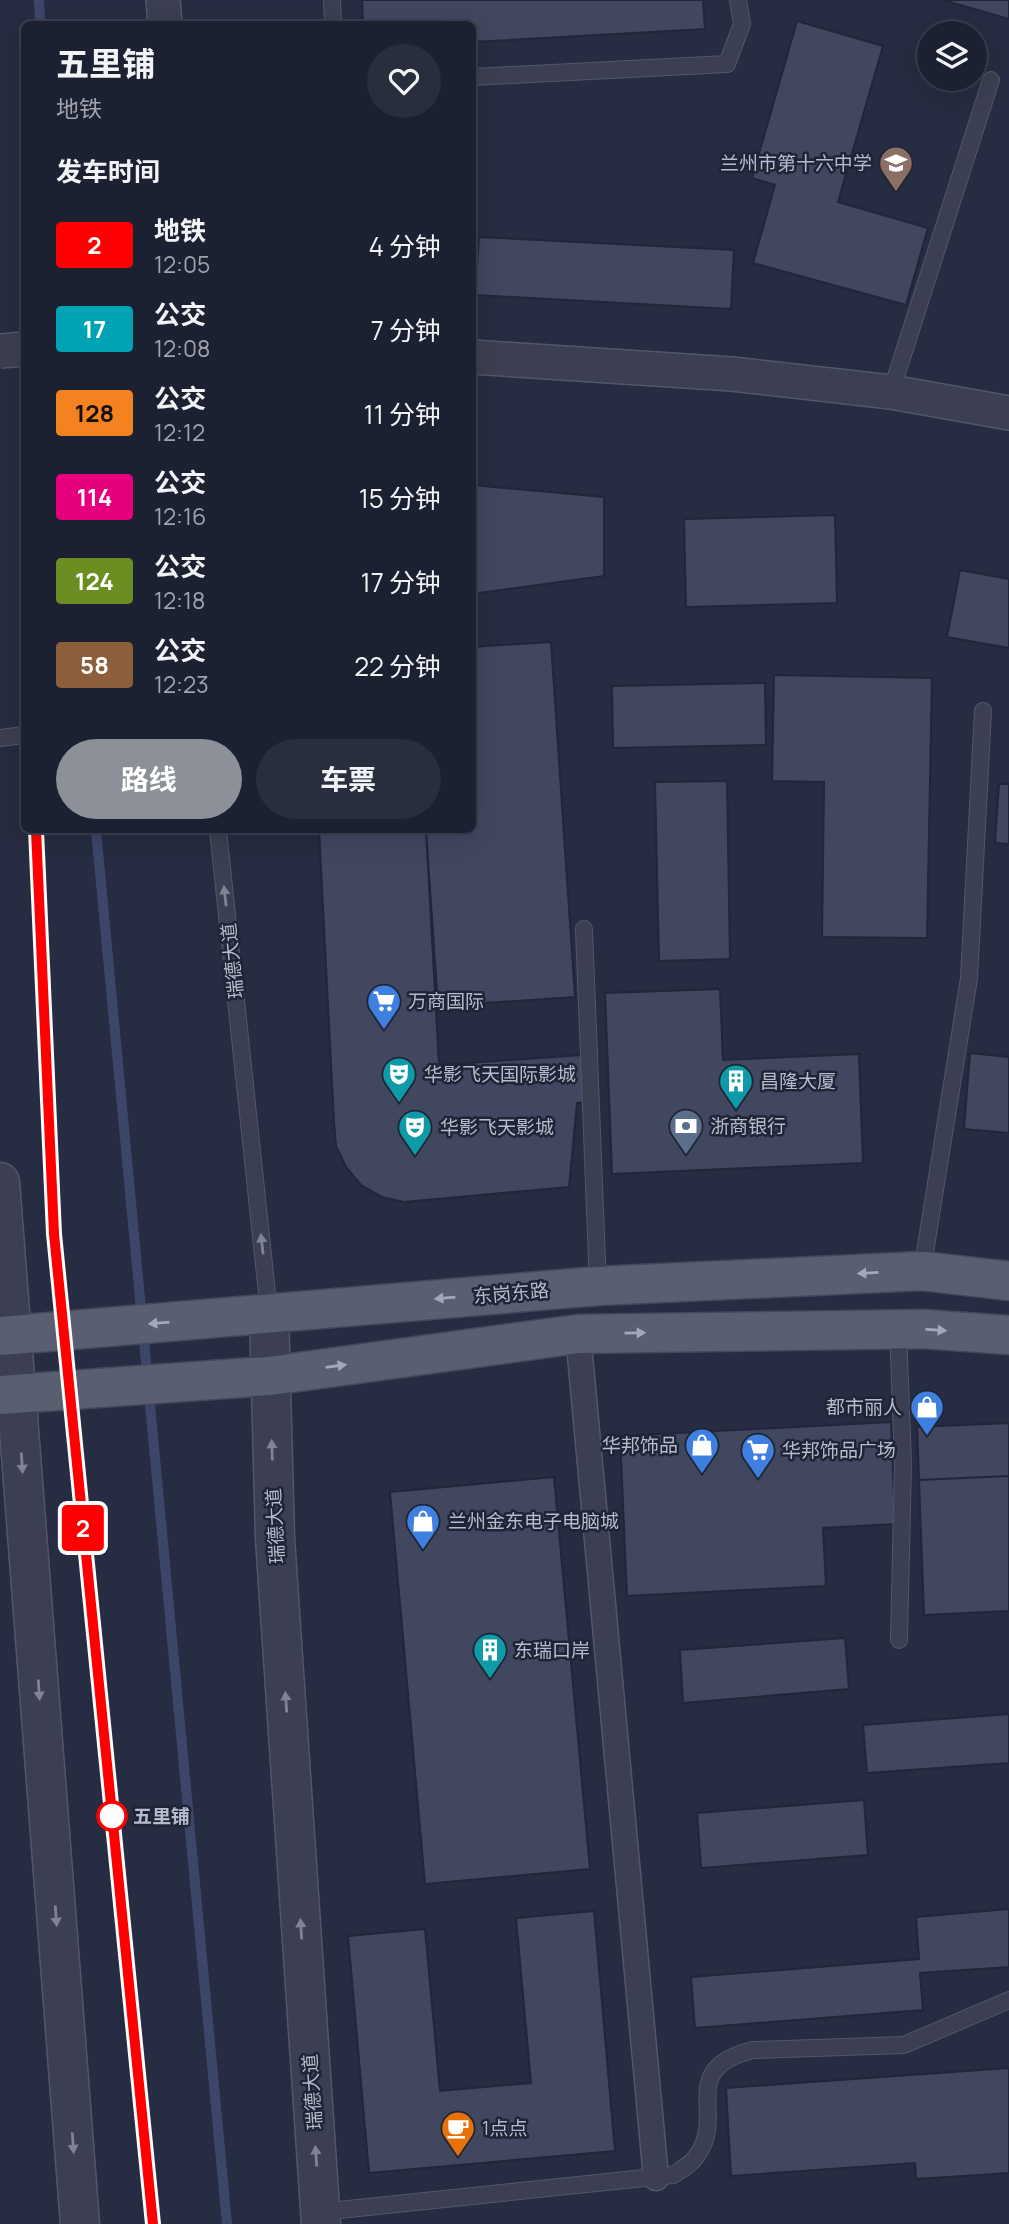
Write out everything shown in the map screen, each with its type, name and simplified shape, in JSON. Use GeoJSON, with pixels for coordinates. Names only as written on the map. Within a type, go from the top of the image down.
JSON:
{"type":"FeatureCollection","features":[{"type":"Feature","properties":{"kind":"main road","name":"东岗东路"},"geometry":{"type":"LineString","coordinates":[[7,1336],[598,1286],[922,1271],[1009,1281]]}},
{"type":"Feature","properties":{"kind":"main road"},"geometry":{"type":"LineString","coordinates":[[8,1395],[269,1376],[578,1334],[898,1329],[1009,1335]]}},
{"type":"Feature","properties":{"kind":"street"},"geometry":{"type":"LineString","coordinates":[[163,0],[165,21]]}},
{"type":"Feature","properties":{"kind":"street"},"geometry":{"type":"LineString","coordinates":[[0,351],[21,349]]}},
{"type":"Feature","properties":{"kind":"street"},"geometry":{"type":"LineString","coordinates":[[476,357],[732,374],[891,392],[1009,413]]}},
{"type":"Feature","properties":{"kind":"street"},"geometry":{"type":"LineString","coordinates":[[0,1182],[8,1395],[80,2224]]}},
{"type":"Feature","properties":{"kind":"street","name":"瑞德大道"},"geometry":{"type":"LineString","coordinates":[[269,1312],[275,1538],[321,2218]]}},
{"type":"Feature","properties":{"kind":"street"},"geometry":{"type":"LineString","coordinates":[[578,1334],[656,2178]]}},
{"type":"Feature","properties":{"kind":"lane"},"geometry":{"type":"LineString","coordinates":[[331,0],[333,21]]}},
{"type":"Feature","properties":{"kind":"lane"},"geometry":{"type":"LineString","coordinates":[[476,77],[727,64],[743,24],[738,0]]}},
{"type":"Feature","properties":{"kind":"lane"},"geometry":{"type":"LineString","coordinates":[[891,392],[990,80]]}},
{"type":"Feature","properties":{"kind":"lane"},"geometry":{"type":"LineString","coordinates":[[922,1271],[969,978],[982,712]]}},
{"type":"Feature","properties":{"kind":"lane","name":"瑞德大道"},"geometry":{"type":"LineString","coordinates":[[218,833],[269,1312]]}},
{"type":"Feature","properties":{"kind":"lane"},"geometry":{"type":"LineString","coordinates":[[584,929],[598,1286]]}},
{"type":"Feature","properties":{"kind":"lane"},"geometry":{"type":"LineString","coordinates":[[898,1329],[902,1463],[899,1640]]}},
{"type":"Feature","properties":{"kind":"lane"},"geometry":{"type":"LineString","coordinates":[[321,2218],[673,2175],[698,2154],[705,2138],[706,2088],[718,2068],[737,2054],[753,2050],[904,2045],[1009,2000]]}},
{"type":"Feature","properties":{"kind":"building"},"geometry":{"type":"Polygon","coordinates":[[[362,0],[703,0],[705,29],[476,42],[476,21],[363,21],[362,0]]]}},
{"type":"Feature","properties":{"kind":"building"},"geometry":{"type":"Polygon","coordinates":[[[943,0],[1009,0],[1009,19],[943,0]]]}},
{"type":"Feature","properties":{"kind":"building"},"geometry":{"type":"Polygon","coordinates":[[[797,21],[883,46],[838,202],[928,228],[906,305],[753,263],[775,185],[752,178],[797,21]]]}},
{"type":"Feature","properties":{"kind":"building"},"geometry":{"type":"Polygon","coordinates":[[[479,237],[734,250],[731,309],[476,295],[479,237]]]}},
{"type":"Feature","properties":{"kind":"building"},"geometry":{"type":"Polygon","coordinates":[[[476,485],[604,497],[604,576],[476,593],[476,485]]]}},
{"type":"Feature","properties":{"kind":"building"},"geometry":{"type":"Polygon","coordinates":[[[835,515],[837,603],[686,607],[684,519],[835,515]]]}},
{"type":"Feature","properties":{"kind":"building"},"geometry":{"type":"Polygon","coordinates":[[[960,570],[1009,579],[1009,648],[947,637],[960,570]]]}},
{"type":"Feature","properties":{"kind":"building"},"geometry":{"type":"Polygon","coordinates":[[[551,642],[575,997],[438,1006],[426,833],[476,833],[476,647],[551,642]]]}},
{"type":"Feature","properties":{"kind":"building"},"geometry":{"type":"Polygon","coordinates":[[[774,675],[932,678],[927,938],[822,937],[824,782],[772,781],[774,675]]]}},
{"type":"Feature","properties":{"kind":"building"},"geometry":{"type":"Polygon","coordinates":[[[765,683],[766,745],[613,748],[612,686],[765,683]]]}},
{"type":"Feature","properties":{"kind":"building"},"geometry":{"type":"Polygon","coordinates":[[[727,781],[730,959],[659,961],[655,782],[727,781]]]}},
{"type":"Feature","properties":{"kind":"building"},"geometry":{"type":"Polygon","coordinates":[[[999,784],[1009,784],[1009,844],[995,843],[999,784]]]}},
{"type":"Feature","properties":{"kind":"building","name":"万商国际"},"geometry":{"type":"Polygon","coordinates":[[[319,833],[426,833],[439,1065],[582,1055],[585,1102],[577,1103],[569,1187],[404,1202],[382,1197],[361,1185],[346,1167],[336,1146],[319,833]]]}},
{"type":"Feature","properties":{"kind":"building","name":"昌隆大厦"},"geometry":{"type":"Polygon","coordinates":[[[720,989],[723,1060],[859,1054],[863,1163],[612,1174],[605,993],[720,989]]]}},
{"type":"Feature","properties":{"kind":"building"},"geometry":{"type":"Polygon","coordinates":[[[970,1053],[1009,1057],[1009,1133],[964,1129],[970,1053]]]}},
{"type":"Feature","properties":{"kind":"building","name":"华邦饰品广场"},"geometry":{"type":"Polygon","coordinates":[[[891,1422],[895,1524],[823,1528],[826,1586],[627,1596],[620,1436],[891,1422]]]}},
{"type":"Feature","properties":{"kind":"building"},"geometry":{"type":"Polygon","coordinates":[[[1009,1423],[1009,1476],[919,1480],[917,1427],[1009,1423]]]}},
{"type":"Feature","properties":{"kind":"building"},"geometry":{"type":"Polygon","coordinates":[[[1009,1476],[1009,1611],[924,1615],[919,1480],[1009,1476]]]}},
{"type":"Feature","properties":{"kind":"building","name":"东瑞口岸"},"geometry":{"type":"Polygon","coordinates":[[[554,1477],[590,1869],[425,1884],[390,1492],[554,1477]]]}},
{"type":"Feature","properties":{"kind":"building"},"geometry":{"type":"Polygon","coordinates":[[[845,1638],[849,1689],[683,1703],[680,1650],[845,1638]]]}},
{"type":"Feature","properties":{"kind":"building"},"geometry":{"type":"Polygon","coordinates":[[[1009,1714],[1009,1763],[867,1773],[863,1725],[1009,1714]]]}},
{"type":"Feature","properties":{"kind":"building"},"geometry":{"type":"Polygon","coordinates":[[[864,1800],[868,1855],[701,1868],[697,1813],[864,1800]]]}},
{"type":"Feature","properties":{"kind":"building"},"geometry":{"type":"Polygon","coordinates":[[[1009,1909],[1009,1967],[920,1973],[923,2010],[695,2028],[691,1977],[919,1959],[916,1917],[1009,1909]]]}},
{"type":"Feature","properties":{"kind":"building"},"geometry":{"type":"Polygon","coordinates":[[[594,1911],[615,2151],[369,2173],[348,1936],[425,1929],[440,2091],[531,2083],[516,1918],[594,1911]]]}},
{"type":"Feature","properties":{"kind":"building"},"geometry":{"type":"Polygon","coordinates":[[[1009,2068],[1009,2173],[916,2179],[915,2163],[731,2176],[726,2088],[1009,2068]]]}},
{"type":"Feature","properties":{"kind":"waterway"},"geometry":{"type":"LineString","coordinates":[[39,0],[40,21]]}},
{"type":"Feature","properties":{"kind":"waterway"},"geometry":{"type":"LineString","coordinates":[[96,833],[227,2224]]}},
{"type":"Feature","properties":{"kind":"metro line","name":"2"},"geometry":{"type":"LineString","coordinates":[[36,833],[54,1234],[153,2224]]}},
{"type":"Feature","properties":{"kind":"place","name":"兰州市第十六中学"},"geometry":{"type":"Point","coordinates":[896,193]}},
{"type":"Feature","properties":{"kind":"place","name":"万商国际"},"geometry":{"type":"Point","coordinates":[384,1031]}},
{"type":"Feature","properties":{"kind":"place","name":"华影飞天国际影城"},"geometry":{"type":"Point","coordinates":[399,1104]}},
{"type":"Feature","properties":{"kind":"place","name":"昌隆大厦"},"geometry":{"type":"Point","coordinates":[736,1111]}},
{"type":"Feature","properties":{"kind":"place","name":"浙商银行"},"geometry":{"type":"Point","coordinates":[686,1156]}},
{"type":"Feature","properties":{"kind":"place","name":"华影飞天影城"},"geometry":{"type":"Point","coordinates":[415,1157]}},
{"type":"Feature","properties":{"kind":"place","name":"都市丽人"},"geometry":{"type":"Point","coordinates":[927,1437]}},
{"type":"Feature","properties":{"kind":"place","name":"华邦饰品"},"geometry":{"type":"Point","coordinates":[702,1475]}},
{"type":"Feature","properties":{"kind":"place","name":"华邦饰品广场"},"geometry":{"type":"Point","coordinates":[758,1480]}},
{"type":"Feature","properties":{"kind":"place","name":"兰州金东电子电脑城"},"geometry":{"type":"Point","coordinates":[423,1551]}},
{"type":"Feature","properties":{"kind":"place","name":"东瑞口岸"},"geometry":{"type":"Point","coordinates":[490,1680]}},
{"type":"Feature","properties":{"kind":"place","name":"五里铺"},"geometry":{"type":"Point","coordinates":[112,1816]}},
{"type":"Feature","properties":{"kind":"place","name":"1点点"},"geometry":{"type":"Point","coordinates":[458,2158]}}]}
